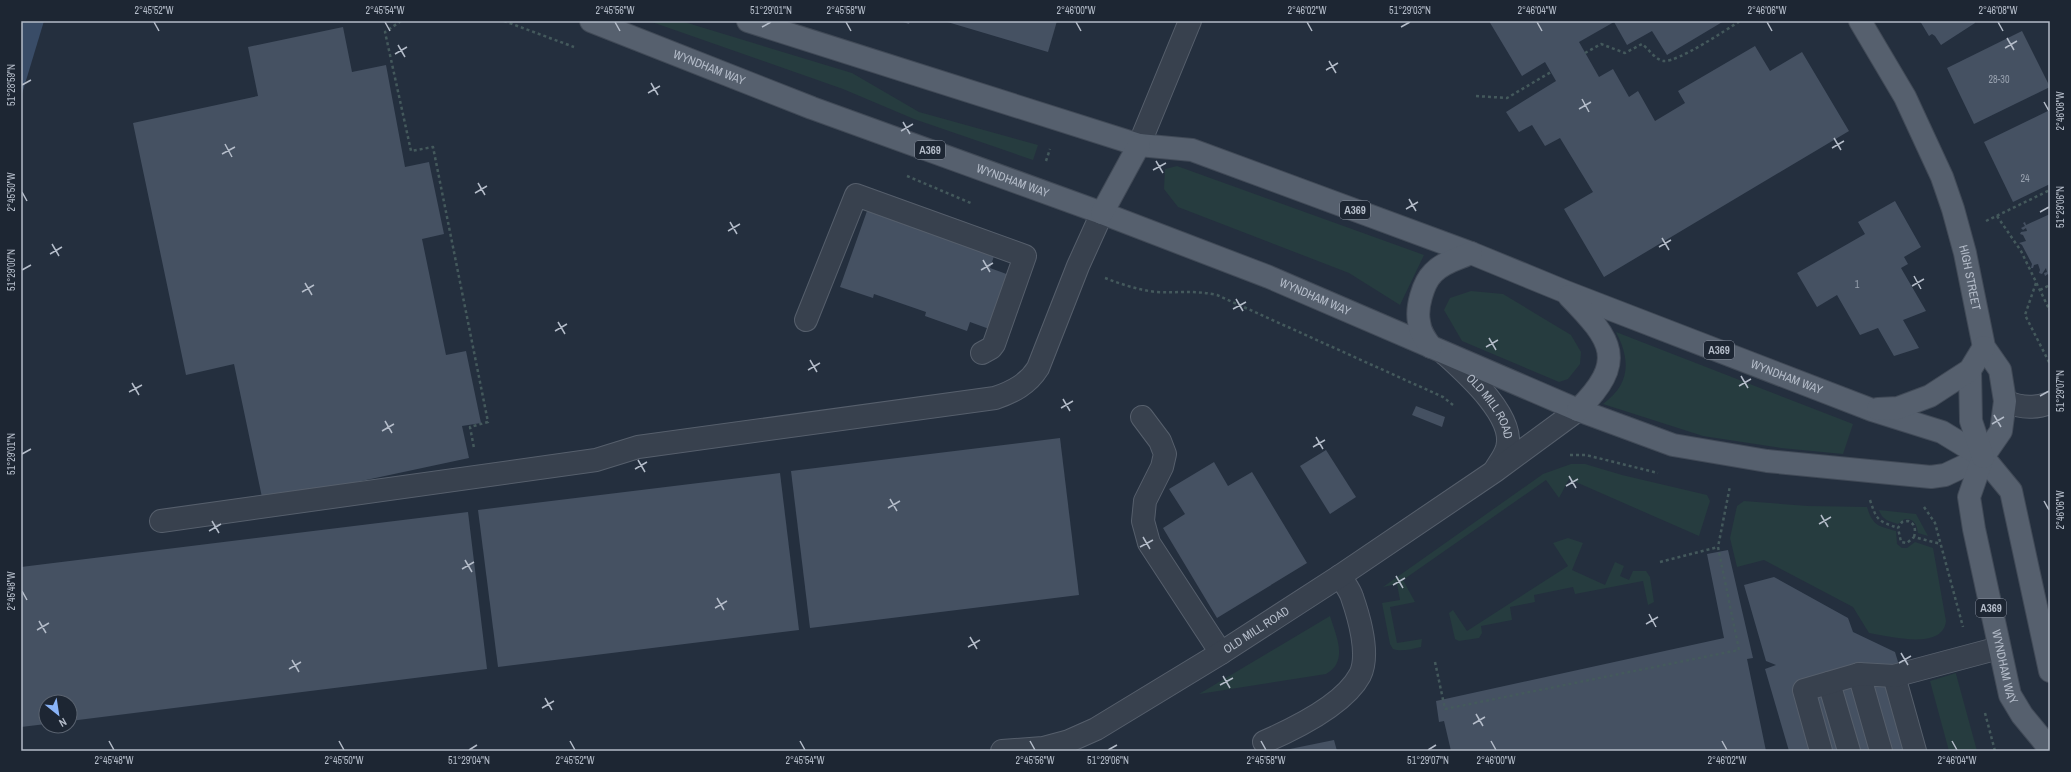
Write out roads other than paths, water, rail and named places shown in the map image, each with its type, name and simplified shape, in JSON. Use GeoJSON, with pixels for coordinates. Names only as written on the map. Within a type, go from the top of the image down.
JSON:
{"type":"FeatureCollection","features":[{"type":"Feature","properties":{"kind":"main road","name":"WYNDHAM WAY"},"geometry":{"type":"LineString","coordinates":[[591,21],[812,108],[1102,213],[1269,277],[1578,410],[1673,445],[1724,455],[1774,462],[1931,477],[1945,475],[1983,457]]}},
{"type":"Feature","properties":{"kind":"main road","name":"WYNDHAM WAY"},"geometry":{"type":"LineString","coordinates":[[748,21],[1140,144],[1192,150],[1471,253],[1566,292],[1872,410],[1942,432],[1983,457],[2011,491],[2050,671]]}},
{"type":"Feature","properties":{"kind":"main road","name":"HIGH STREET"},"geometry":{"type":"LineString","coordinates":[[1860,21],[1902,91],[1942,177],[1964,247],[1984,347],[2000,370],[2005,401],[2001,431],[1983,457]]}},
{"type":"Feature","properties":{"kind":"main road"},"geometry":{"type":"LineString","coordinates":[[1102,213],[1140,144]]}},
{"type":"Feature","properties":{"kind":"main road"},"geometry":{"type":"LineString","coordinates":[[1437,349],[1421,330],[1418,320],[1420,303],[1425,287],[1432,273],[1444,264],[1471,253]]}},
{"type":"Feature","properties":{"kind":"main road","name":"WYNDHAM WAY"},"geometry":{"type":"LineString","coordinates":[[1566,292],[1595,322],[1608,348],[1610,360],[1607,373],[1591,397],[1578,410]]}},
{"type":"Feature","properties":{"kind":"main road"},"geometry":{"type":"LineString","coordinates":[[1872,410],[1898,408],[1930,396],[1970,370],[1984,347]]}},
{"type":"Feature","properties":{"kind":"main road"},"geometry":{"type":"LineString","coordinates":[[1970,370],[1970,422],[1983,457]]}},
{"type":"Feature","properties":{"kind":"main road","name":"WYNDHAM WAY"},"geometry":{"type":"LineString","coordinates":[[1983,457],[1969,497],[1999,648],[2010,695],[2022,715],[2050,749]]}},
{"type":"Feature","properties":{"kind":"street"},"geometry":{"type":"LineString","coordinates":[[1140,144],[1190,21]]}},
{"type":"Feature","properties":{"kind":"street"},"geometry":{"type":"LineString","coordinates":[[806,320],[856,195],[1025,256],[994,344],[991,348],[982,353]]}},
{"type":"Feature","properties":{"kind":"street"},"geometry":{"type":"LineString","coordinates":[[161,521],[596,460],[638,447],[975,402],[1006,394],[1024,384],[1033,376],[1038,368],[1078,266],[1102,213]]}},
{"type":"Feature","properties":{"kind":"street","name":"OLD MILL ROAD"},"geometry":{"type":"LineString","coordinates":[[1437,349],[1477,384],[1503,422],[1508,436],[1507,448],[1495,471]]}},
{"type":"Feature","properties":{"kind":"street"},"geometry":{"type":"LineString","coordinates":[[2005,401],[2019,407],[2034,407],[2050,403]]}},
{"type":"Feature","properties":{"kind":"street","name":"OLD MILL ROAD"},"geometry":{"type":"LineString","coordinates":[[1002,751],[1043,748],[1069,741],[1096,729],[1221,653],[1340,576],[1495,471],[1578,410]]}},
{"type":"Feature","properties":{"kind":"street"},"geometry":{"type":"LineString","coordinates":[[1142,417],[1160,441],[1165,454],[1162,467],[1145,501],[1143,521],[1149,543],[1221,653]]}},
{"type":"Feature","properties":{"kind":"street"},"geometry":{"type":"LineString","coordinates":[[1264,742],[1289,731],[1314,717],[1344,694],[1360,674],[1364,650],[1360,623],[1352,595],[1340,576]]}},
{"type":"Feature","properties":{"kind":"street"},"geometry":{"type":"LineString","coordinates":[[1821,751],[1804,690],[1859,674],[1894,676],[1999,648]]}},
{"type":"Feature","properties":{"kind":"street"},"geometry":{"type":"LineString","coordinates":[[1859,674],[1882,751]]}},
{"type":"Feature","properties":{"kind":"street"},"geometry":{"type":"LineString","coordinates":[[1894,676],[1915,751]]}},
{"type":"Feature","properties":{"kind":"street"},"geometry":{"type":"LineString","coordinates":[[1830,683],[1849,751]]}},
{"type":"Feature","properties":{"kind":"water"},"geometry":{"type":"Polygon","coordinates":[[[21,21],[44,21],[21,97],[21,21]]]}}]}
